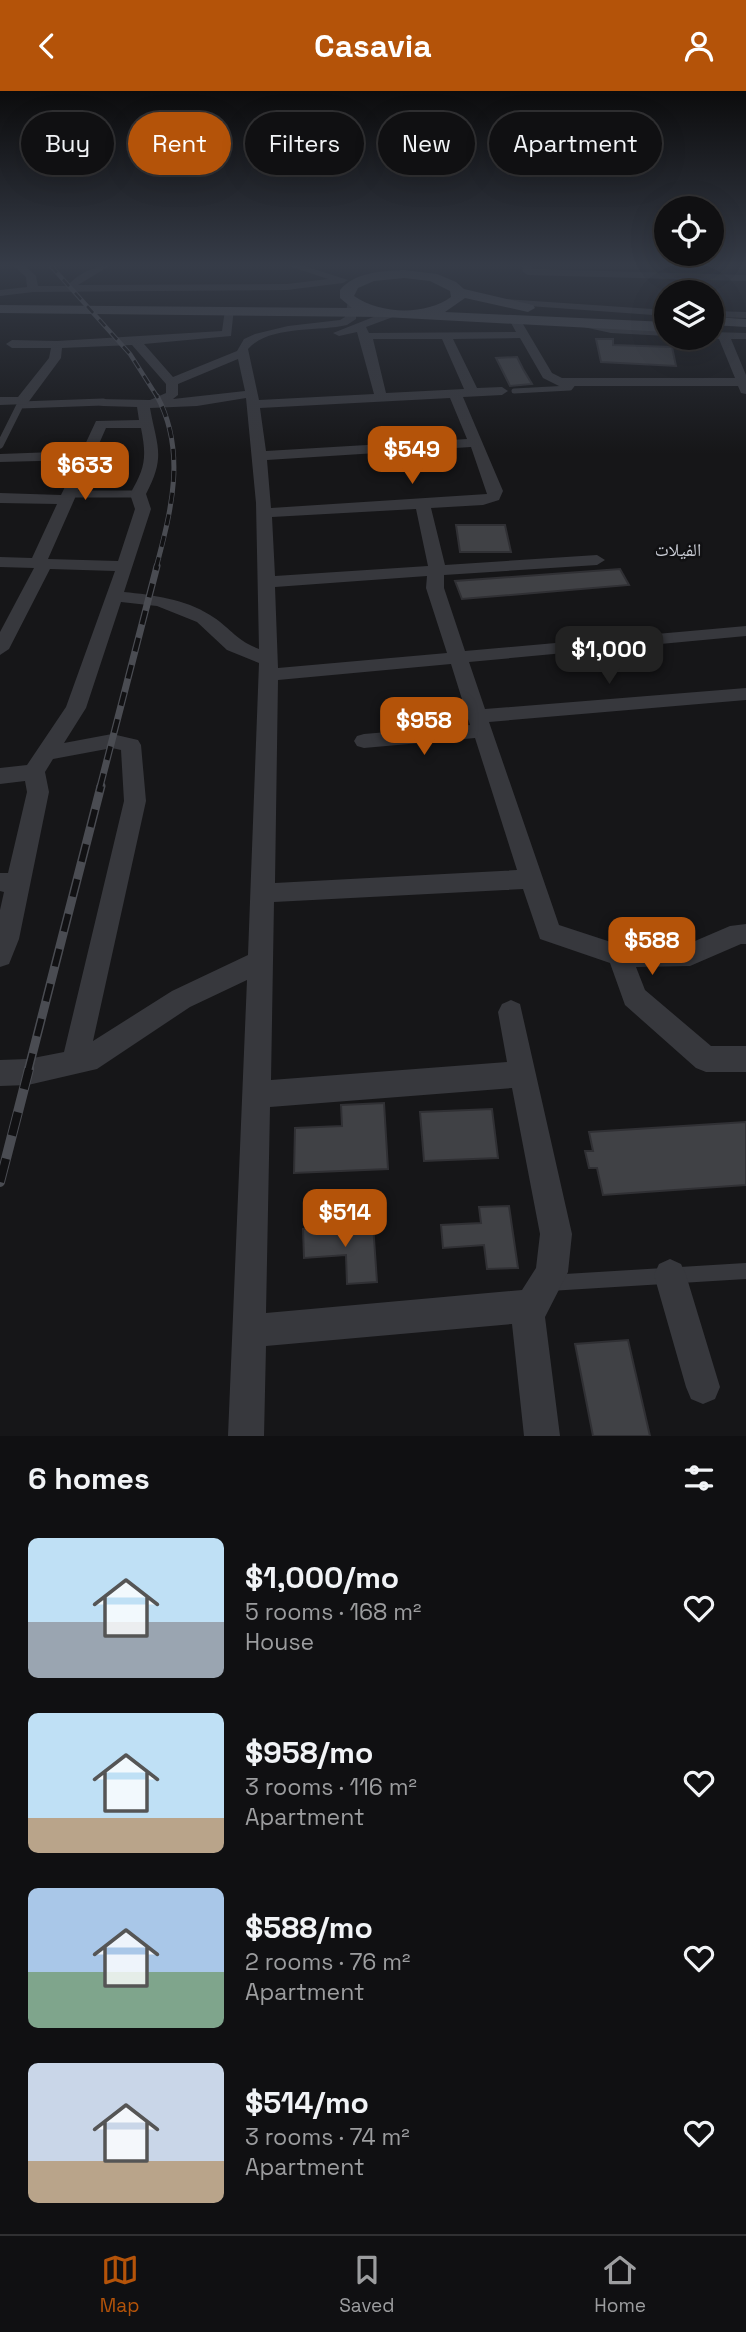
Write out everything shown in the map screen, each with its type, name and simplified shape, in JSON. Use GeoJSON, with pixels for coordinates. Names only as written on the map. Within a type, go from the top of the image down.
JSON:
{"type":"FeatureCollection","features":[{"type":"Feature","properties":{"kind":"main road"},"geometry":{"type":"LineString","coordinates":[[724,332],[746,330]]}},
{"type":"Feature","properties":{"kind":"street"},"geometry":{"type":"LineString","coordinates":[[0,357],[6,343],[57,345],[135,341],[227,334],[228,329]]}},
{"type":"Feature","properties":{"kind":"street"},"geometry":{"type":"LineString","coordinates":[[171,381],[245,359],[251,349],[262,341],[349,331],[349,329]]}},
{"type":"Feature","properties":{"kind":"street"},"geometry":{"type":"LineString","coordinates":[[362,329],[381,397]]}},
{"type":"Feature","properties":{"kind":"street"},"geometry":{"type":"LineString","coordinates":[[430,329],[445,334],[524,335]]}},
{"type":"Feature","properties":{"kind":"street"},"geometry":{"type":"LineString","coordinates":[[520,329],[549,378],[573,384],[745,386],[724,348]]}},
{"type":"Feature","properties":{"kind":"street"},"geometry":{"type":"LineString","coordinates":[[605,329],[654,332]]}},
{"type":"Feature","properties":{"kind":"street"},"geometry":{"type":"LineString","coordinates":[[445,334],[472,392]]}},
{"type":"Feature","properties":{"kind":"street"},"geometry":{"type":"LineString","coordinates":[[724,334],[746,336]]}},
{"type":"Feature","properties":{"kind":"street"},"geometry":{"type":"LineString","coordinates":[[135,341],[171,381],[172,395],[147,404]]}},
{"type":"Feature","properties":{"kind":"street"},"geometry":{"type":"LineString","coordinates":[[0,401],[21,403],[55,358],[57,345]]}},
{"type":"Feature","properties":{"kind":"street"},"geometry":{"type":"LineString","coordinates":[[245,359],[260,456],[268,582],[269,667],[246,1436]]}},
{"type":"Feature","properties":{"kind":"street"},"geometry":{"type":"LineString","coordinates":[[103,402],[147,404],[253,398],[381,397],[508,391]]}},
{"type":"Feature","properties":{"kind":"street"},"geometry":{"type":"LineString","coordinates":[[263,513],[483,500],[494,497],[496,491],[455,393]]}},
{"type":"Feature","properties":{"kind":"street"},"geometry":{"type":"LineString","coordinates":[[0,956],[7,939],[8,882],[37,792],[41,763],[76,708],[116,596],[143,509],[138,494],[151,468],[150,440],[144,424],[147,404]]}},
{"type":"Feature","properties":{"kind":"street"},"geometry":{"type":"LineString","coordinates":[[0,649],[22,607],[101,424],[144,424]]}},
{"type":"Feature","properties":{"kind":"street"},"geometry":{"type":"LineString","coordinates":[[260,456],[476,443]]}},
{"type":"Feature","properties":{"kind":"street"},"geometry":{"type":"LineString","coordinates":[[0,457],[87,455]]}},
{"type":"Feature","properties":{"kind":"street"},"geometry":{"type":"LineString","coordinates":[[0,498],[68,497]]}},
{"type":"Feature","properties":{"kind":"street"},"geometry":{"type":"LineString","coordinates":[[422,504],[437,562],[435,588],[549,932],[620,956],[690,955],[739,933],[746,935]]}},
{"type":"Feature","properties":{"kind":"street"},"geometry":{"type":"LineString","coordinates":[[268,582],[597,560]]}},
{"type":"Feature","properties":{"kind":"street"},"geometry":{"type":"LineString","coordinates":[[0,562],[126,566]]}},
{"type":"Feature","properties":{"kind":"street"},"geometry":{"type":"LineString","coordinates":[[116,596],[160,601],[203,618],[234,646],[269,667],[458,659],[746,631]]}},
{"type":"Feature","properties":{"kind":"street"},"geometry":{"type":"LineString","coordinates":[[0,606],[22,607]]}},
{"type":"Feature","properties":{"kind":"street"},"geometry":{"type":"LineString","coordinates":[[364,741],[478,724],[746,694]]}},
{"type":"Feature","properties":{"kind":"street"},"geometry":{"type":"LineString","coordinates":[[0,776],[112,741],[131,745],[135,801],[75,1062]]}},
{"type":"Feature","properties":{"kind":"street"},"geometry":{"type":"LineString","coordinates":[[264,893],[531,879]]}},
{"type":"Feature","properties":{"kind":"street"},"geometry":{"type":"LineString","coordinates":[[620,956],[634,997],[706,1059],[746,1059]]}},
{"type":"Feature","properties":{"kind":"street"},"geometry":{"type":"LineString","coordinates":[[0,1073],[28,1072],[87,1060],[181,999],[261,961]]}},
{"type":"Feature","properties":{"kind":"street"},"geometry":{"type":"LineString","coordinates":[[511,1012],[556,1234],[555,1260],[539,1295],[528,1329],[542,1436]]}},
{"type":"Feature","properties":{"kind":"street"},"geometry":{"type":"LineString","coordinates":[[256,1095],[524,1074]]}},
{"type":"Feature","properties":{"kind":"street"},"geometry":{"type":"LineString","coordinates":[[670,1275],[703,1387]]}},
{"type":"Feature","properties":{"kind":"street"},"geometry":{"type":"LineString","coordinates":[[249,1331],[539,1295]]}},
{"type":"Feature","properties":{"kind":"lane"},"geometry":{"type":"LineString","coordinates":[[508,391],[570,388],[573,384]]}},
{"type":"Feature","properties":{"kind":"lane"},"geometry":{"type":"LineString","coordinates":[[0,446],[21,403],[103,402]]}},
{"type":"Feature","properties":{"kind":"lane"},"geometry":{"type":"LineString","coordinates":[[68,497],[138,494]]}},
{"type":"Feature","properties":{"kind":"lane"},"geometry":{"type":"LineString","coordinates":[[539,1295],[670,1275],[746,1271]]}},
{"type":"Feature","properties":{"kind":"building"},"geometry":{"type":"Polygon","coordinates":[[[596,339],[613,339],[613,345],[673,350],[676,366],[601,362],[596,339]]]}},
{"type":"Feature","properties":{"kind":"building"},"geometry":{"type":"Polygon","coordinates":[[[517,357],[532,384],[510,386],[496,358],[517,357]]]}},
{"type":"Feature","properties":{"kind":"building"},"geometry":{"type":"Polygon","coordinates":[[[456,525],[505,525],[511,552],[460,552],[456,525]]]}},
{"type":"Feature","properties":{"kind":"building"},"geometry":{"type":"Polygon","coordinates":[[[620,569],[629,585],[462,599],[455,581],[620,569]]]}},
{"type":"Feature","properties":{"kind":"building"},"geometry":{"type":"Polygon","coordinates":[[[384,1103],[388,1169],[294,1173],[295,1128],[342,1126],[341,1105],[384,1103]]]}},
{"type":"Feature","properties":{"kind":"building"},"geometry":{"type":"Polygon","coordinates":[[[492,1109],[498,1158],[424,1161],[420,1112],[492,1109]]]}},
{"type":"Feature","properties":{"kind":"building"},"geometry":{"type":"Polygon","coordinates":[[[746,1122],[746,1185],[603,1195],[597,1168],[589,1168],[585,1151],[593,1151],[589,1132],[746,1122]]]}},
{"type":"Feature","properties":{"kind":"building"},"geometry":{"type":"Polygon","coordinates":[[[509,1206],[518,1268],[487,1269],[484,1245],[443,1248],[441,1225],[481,1223],[479,1207],[509,1206]]]}},
{"type":"Feature","properties":{"kind":"building"},"geometry":{"type":"Polygon","coordinates":[[[373,1224],[377,1282],[347,1284],[346,1255],[304,1258],[303,1229],[373,1224]]]}},
{"type":"Feature","properties":{"kind":"building"},"geometry":{"type":"Polygon","coordinates":[[[628,1340],[650,1436],[593,1436],[575,1344],[628,1340]]]}},
{"type":"Feature","properties":{"kind":"railway"},"geometry":{"type":"LineString","coordinates":[[107,329],[130,354],[158,397]]}},
{"type":"Feature","properties":{"kind":"railway"},"geometry":{"type":"LineString","coordinates":[[156,568],[171,503],[174,460],[172,438],[158,397]]}},
{"type":"Feature","properties":{"kind":"railway"},"geometry":{"type":"LineString","coordinates":[[100,787],[157,566]]}},
{"type":"Feature","properties":{"kind":"railway"},"geometry":{"type":"LineString","coordinates":[[28,1071],[101,786]]}},
{"type":"Feature","properties":{"kind":"railway"},"geometry":{"type":"LineString","coordinates":[[0,1182],[29,1069]]}},
{"type":"Feature","properties":{"kind":"district","name":"الفيلات"},"geometry":{"type":"Point","coordinates":[678,549]}}]}
